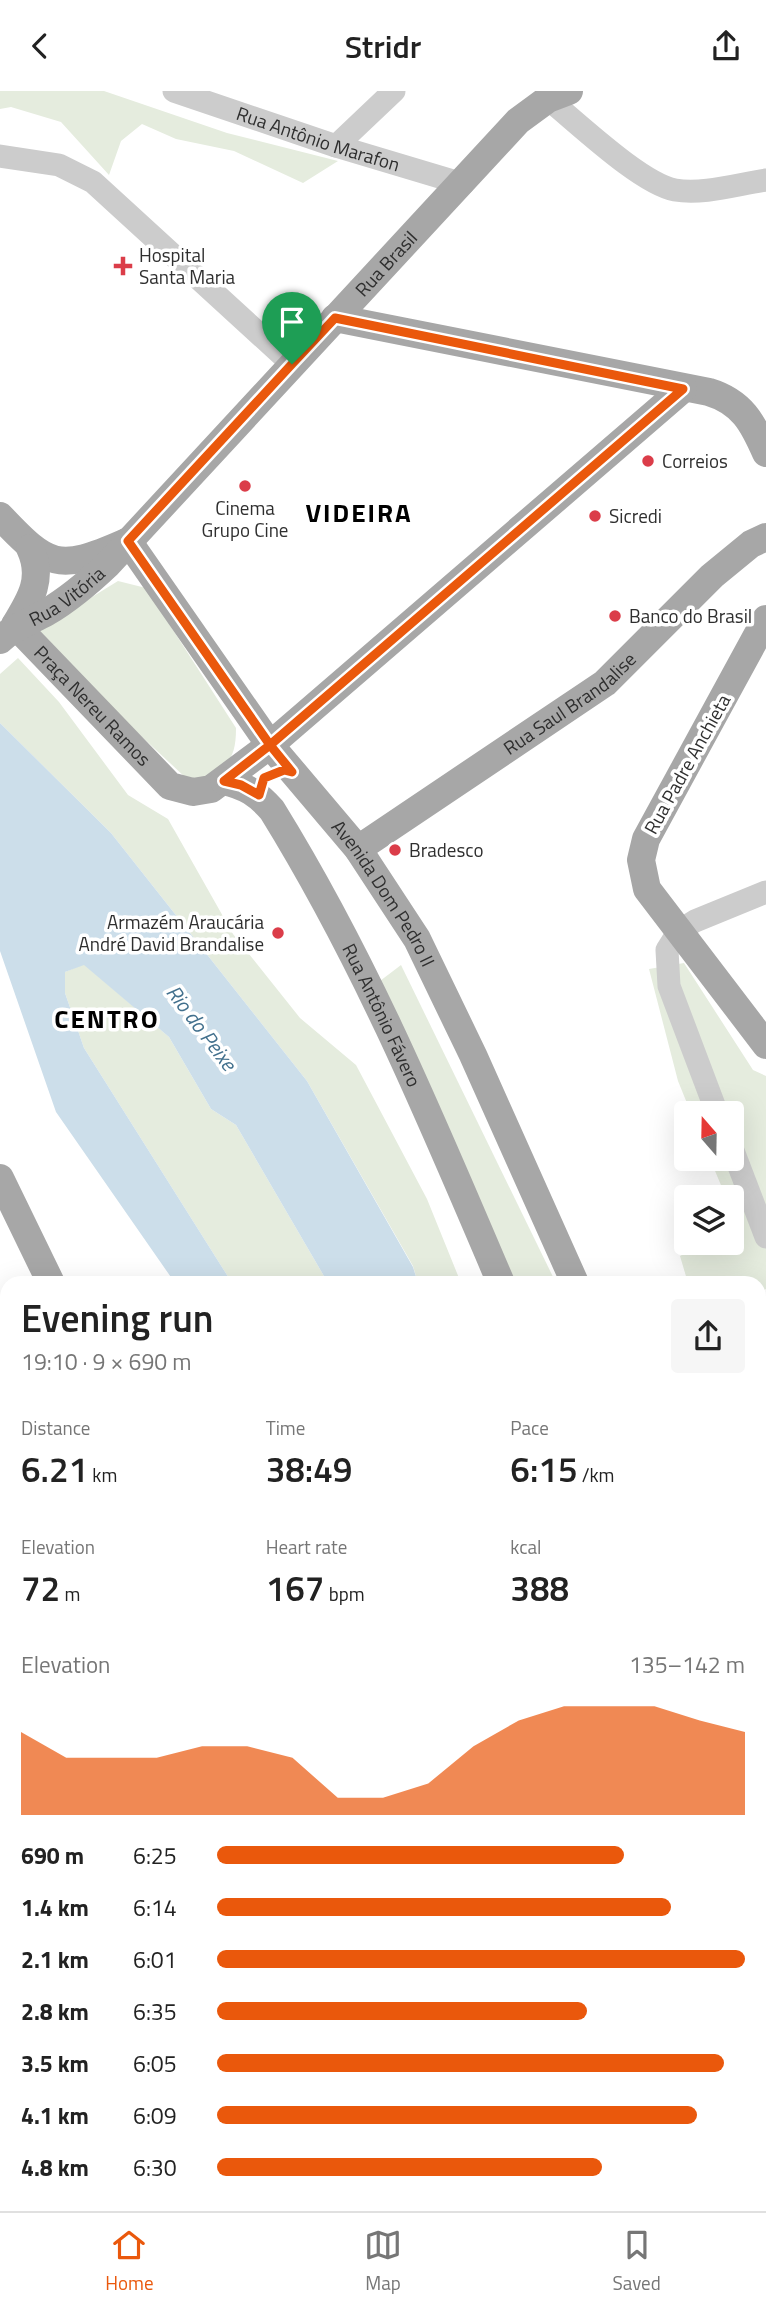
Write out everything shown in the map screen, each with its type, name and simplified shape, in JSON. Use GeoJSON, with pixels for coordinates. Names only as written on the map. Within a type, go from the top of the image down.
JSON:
{"type":"FeatureCollection","features":[{"type":"Feature","properties":{"kind":"main road","name":"Rua Brasil"},"geometry":{"type":"LineString","coordinates":[[128,541],[519,121],[559,95]]}},
{"type":"Feature","properties":{"kind":"main road"},"geometry":{"type":"LineString","coordinates":[[335,318],[683,389],[709,391],[736,403],[757,431],[766,453]]}},
{"type":"Feature","properties":{"kind":"main road"},"geometry":{"type":"LineString","coordinates":[[224,781],[270,745],[683,389]]}},
{"type":"Feature","properties":{"kind":"main road"},"geometry":{"type":"LineString","coordinates":[[0,516],[30,548],[47,559],[65,562],[128,541]]}},
{"type":"Feature","properties":{"kind":"main road","name":"Rua Saul Brandalise"},"geometry":{"type":"LineString","coordinates":[[358,849],[605,683],[712,576],[751,544],[766,537]]}},
{"type":"Feature","properties":{"kind":"main road","name":"Rua Vitória"},"geometry":{"type":"LineString","coordinates":[[8,633],[71,596],[108,564],[128,541]]}},
{"type":"Feature","properties":{"kind":"main road","name":"Avenida Dom Pedro II"},"geometry":{"type":"LineString","coordinates":[[128,541],[270,745],[358,849],[417,939],[473,1055],[572,1276]]}},
{"type":"Feature","properties":{"kind":"main road"},"geometry":{"type":"LineString","coordinates":[[8,633],[37,583],[37,563],[30,548]]}},
{"type":"Feature","properties":{"kind":"main road","name":"Rua Padre Anchieta"},"geometry":{"type":"LineString","coordinates":[[766,619],[646,839],[641,860],[648,888],[766,1045]]}},
{"type":"Feature","properties":{"kind":"main road","name":"Praça Nereu Ramos"},"geometry":{"type":"LineString","coordinates":[[8,633],[170,786],[205,791],[224,781]]}},
{"type":"Feature","properties":{"kind":"main road"},"geometry":{"type":"LineString","coordinates":[[224,781],[241,785],[259,795],[264,778],[284,770],[292,772]]}},
{"type":"Feature","properties":{"kind":"main road","name":"Rua Antônio Fávero"},"geometry":{"type":"LineString","coordinates":[[259,795],[294,846],[375,994],[498,1276]]}},
{"type":"Feature","properties":{"kind":"main road"},"geometry":{"type":"LineString","coordinates":[[0,1178],[48,1276]]}},
{"type":"Feature","properties":{"kind":"street","name":"Rua Antônio Marafon"},"geometry":{"type":"LineString","coordinates":[[174,91],[337,146],[463,184]]}},
{"type":"Feature","properties":{"kind":"street"},"geometry":{"type":"LineString","coordinates":[[337,146],[394,91]]}},
{"type":"Feature","properties":{"kind":"street"},"geometry":{"type":"LineString","coordinates":[[559,95],[633,167],[663,186],[677,190],[698,190],[766,180]]}},
{"type":"Feature","properties":{"kind":"street"},"geometry":{"type":"LineString","coordinates":[[0,156],[60,165],[93,182],[292,364]]}},
{"type":"Feature","properties":{"kind":"street"},"geometry":{"type":"LineString","coordinates":[[713,1101],[670,986],[667,950],[679,931],[695,921],[766,892]]}},
{"type":"Feature","properties":{"kind":"street"},"geometry":{"type":"LineString","coordinates":[[741,1171],[766,1237]]}},
{"type":"Feature","properties":{"kind":"shaded area"},"geometry":{"type":"Polygon","coordinates":[[[0,91],[104,91],[227,133],[338,161],[303,183],[234,151],[176,139],[142,124],[121,141],[109,175],[61,122],[11,107],[0,109],[0,91]]]}},
{"type":"Feature","properties":{"kind":"shaded area"},"geometry":{"type":"Polygon","coordinates":[[[118,581],[146,588],[236,728],[236,739],[229,761],[203,784],[186,778],[32,634],[118,581]]]}},
{"type":"Feature","properties":{"kind":"shaded area"},"geometry":{"type":"Polygon","coordinates":[[[18,658],[59,702],[128,795],[168,819],[233,934],[300,1018],[356,1065],[427,1199],[458,1276],[416,1276],[413,1266],[307,1081],[111,833],[0,723],[0,674],[18,658]]]}},
{"type":"Feature","properties":{"kind":"shaded area"},"geometry":{"type":"Polygon","coordinates":[[[684,963],[753,1070],[766,1076],[766,1276],[686,1276],[682,1255],[744,1255],[744,1185],[721,1185],[715,1171],[744,1171],[744,1101],[686,1101],[678,1081],[649,969],[684,963]]]}},
{"type":"Feature","properties":{"kind":"shaded area"},"geometry":{"type":"Polygon","coordinates":[[[84,964],[169,1037],[211,1109],[236,1125],[324,1276],[228,1276],[84,1048],[65,993],[65,972],[84,964]]]}},
{"type":"Feature","properties":{"kind":"shaded area"},"geometry":{"type":"Polygon","coordinates":[[[401,965],[553,1276],[510,1276],[376,984],[401,965]]]}},
{"type":"Feature","properties":{"kind":"water","name":"Rio do Peixe"},"geometry":{"type":"Polygon","coordinates":[[[0,723],[111,833],[307,1081],[416,1276],[324,1276],[236,1125],[211,1109],[169,1037],[84,965],[65,972],[65,993],[84,1048],[228,1276],[170,1276],[56,1112],[0,951],[0,723]]]}},
{"type":"Feature","properties":{"kind":"place","name":"Hospital Santa Maria"},"geometry":{"type":"Point","coordinates":[123,266]}},
{"type":"Feature","properties":{"kind":"place","name":"Correios"},"geometry":{"type":"Point","coordinates":[648,461]}},
{"type":"Feature","properties":{"kind":"place","name":"Cinema Grupo Cine"},"geometry":{"type":"Point","coordinates":[245,486]}},
{"type":"Feature","properties":{"kind":"place","name":"Sicredi"},"geometry":{"type":"Point","coordinates":[595,516]}},
{"type":"Feature","properties":{"kind":"place","name":"Banco do Brasil"},"geometry":{"type":"Point","coordinates":[615,616]}},
{"type":"Feature","properties":{"kind":"place","name":"Bradesco"},"geometry":{"type":"Point","coordinates":[395,850]}},
{"type":"Feature","properties":{"kind":"place","name":"Armazém Araucária André David Brandalise"},"geometry":{"type":"Point","coordinates":[278,933]}},
{"type":"Feature","properties":{"kind":"district","name":"VIDEIRA"},"geometry":{"type":"Point","coordinates":[359,513]}},
{"type":"Feature","properties":{"kind":"district","name":"CENTRO"},"geometry":{"type":"Point","coordinates":[107,1019]}},
{"type":"Feature","properties":{"kind":"route"},"geometry":{"type":"LineString","coordinates":[[292,364],[128,541],[270,745],[224,781],[241,785],[259,795],[260,784],[264,778],[274,772],[292,772],[270,745],[683,389],[335,318],[292,364]]}}]}
